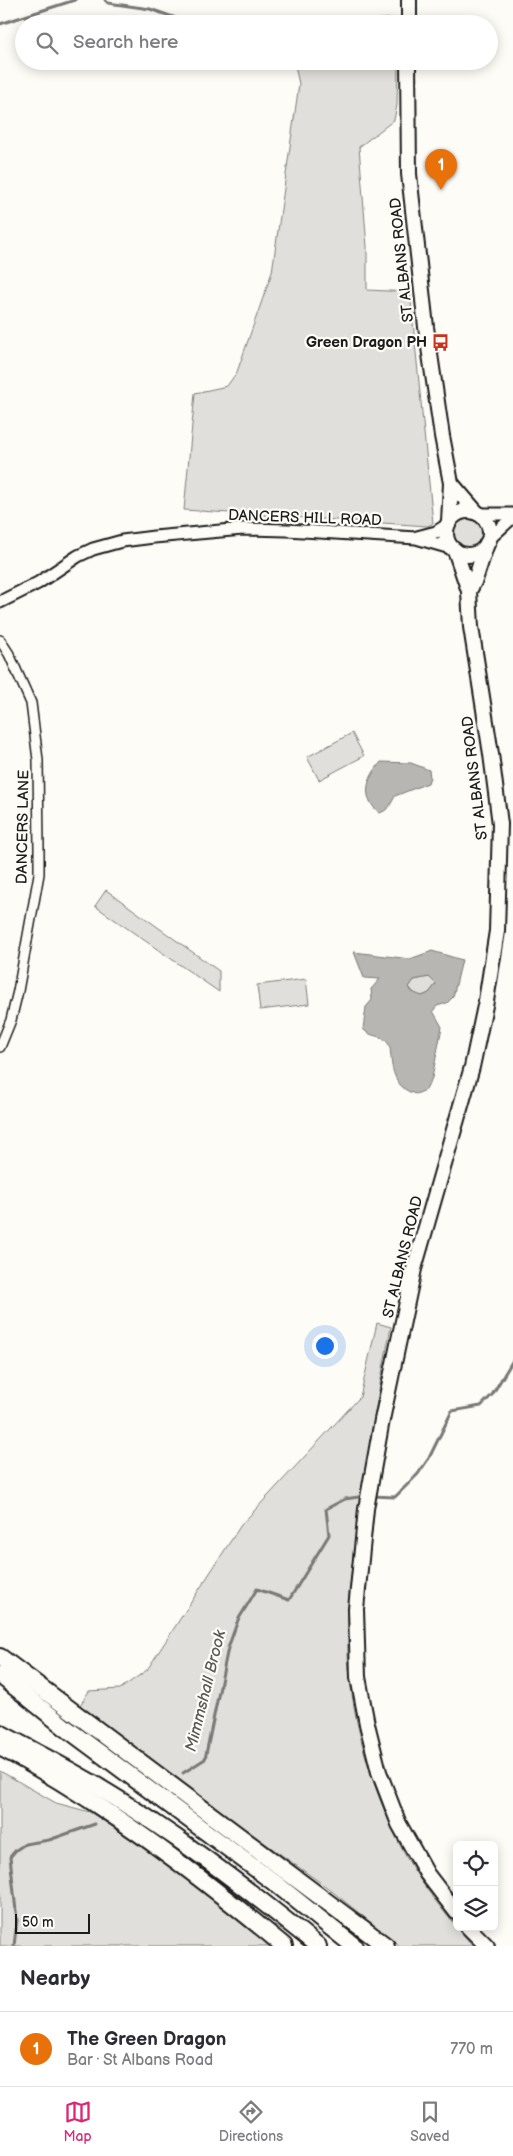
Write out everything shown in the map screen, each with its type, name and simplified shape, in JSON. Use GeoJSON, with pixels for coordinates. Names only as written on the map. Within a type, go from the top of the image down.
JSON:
{"type":"FeatureCollection","features":[{"type":"Feature","properties":{"kind":"highway"},"geometry":{"type":"LineString","coordinates":[[0,1656],[386,1946]]}},
{"type":"Feature","properties":{"kind":"highway"},"geometry":{"type":"LineString","coordinates":[[0,1675],[66,1728],[275,1883],[354,1946]]}},
{"type":"Feature","properties":{"kind":"highway"},"geometry":{"type":"LineString","coordinates":[[0,1733],[90,1782],[159,1827],[252,1892],[318,1946]]}},
{"type":"Feature","properties":{"kind":"highway"},"geometry":{"type":"LineString","coordinates":[[0,1747],[35,1765],[122,1820],[231,1902],[284,1946]]}},
{"type":"Feature","properties":{"kind":"main road"},"geometry":{"type":"LineString","coordinates":[[409,0],[409,15]]}},
{"type":"Feature","properties":{"kind":"main road","name":"ST ALBANS ROAD"},"geometry":{"type":"LineString","coordinates":[[408,70],[409,174],[426,328],[451,483],[448,524]]}},
{"type":"Feature","properties":{"kind":"main road"},"geometry":{"type":"LineString","coordinates":[[451,483],[487,522],[490,533],[484,548],[473,554],[461,553],[455,550],[447,538],[448,524],[458,513],[464,511],[478,513]]}},
{"type":"Feature","properties":{"kind":"main road","name":"ST ALBANS ROAD"},"geometry":{"type":"LineString","coordinates":[[469,591],[475,580],[488,541]]}},
{"type":"Feature","properties":{"kind":"main road","name":"ST ALBANS ROAD"},"geometry":{"type":"LineString","coordinates":[[453,1908],[427,1874],[400,1824],[379,1772],[358,1677],[356,1618],[358,1577],[366,1509],[382,1420],[414,1269],[472,1067],[486,1001],[497,931],[500,824],[491,754],[470,627],[469,591],[455,550]]}},
{"type":"Feature","properties":{"kind":"main road"},"geometry":{"type":"LineString","coordinates":[[472,1931],[487,1946]]}},
{"type":"Feature","properties":{"kind":"street"},"geometry":{"type":"LineString","coordinates":[[478,513],[513,516]]}},
{"type":"Feature","properties":{"kind":"street"},"geometry":{"type":"LineString","coordinates":[[488,541],[513,516]]}},
{"type":"Feature","properties":{"kind":"street","name":"DANCERS HILL ROAD"},"geometry":{"type":"LineString","coordinates":[[416,538],[436,532],[448,524]]}},
{"type":"Feature","properties":{"kind":"street","name":"DANCERS HILL ROAD"},"geometry":{"type":"LineString","coordinates":[[0,602],[38,583],[78,556],[108,544],[122,541],[243,529],[416,538],[455,550]]}},
{"type":"Feature","properties":{"kind":"street","name":"DANCERS LANE"},"geometry":{"type":"LineString","coordinates":[[0,640],[9,654],[31,702],[38,760],[39,874],[18,991],[11,1020],[0,1047]]}},
{"type":"Feature","properties":{"kind":"shaded area"},"geometry":{"type":"Polygon","coordinates":[[[296,70],[398,70],[397,105],[394,120],[359,147],[367,247],[367,290],[410,292],[433,523],[428,526],[184,510],[195,393],[227,386],[237,372],[272,272],[299,84],[296,70]]]}},
{"type":"Feature","properties":{"kind":"shaded area"},"geometry":{"type":"Polygon","coordinates":[[[467,516],[479,521],[484,533],[479,545],[467,550],[455,545],[450,533],[455,521],[467,516]]]}},
{"type":"Feature","properties":{"kind":"shaded area"},"geometry":{"type":"Polygon","coordinates":[[[352,733],[364,756],[319,780],[307,757],[352,733]]]}},
{"type":"Feature","properties":{"kind":"shaded area"},"geometry":{"type":"Polygon","coordinates":[[[381,762],[411,763],[429,770],[430,777],[428,783],[395,796],[387,809],[379,813],[373,807],[368,794],[368,788],[372,775],[381,762]]]}},
{"type":"Feature","properties":{"kind":"shaded area"},"geometry":{"type":"Polygon","coordinates":[[[106,890],[219,971],[219,992],[95,906],[106,890]]]}},
{"type":"Feature","properties":{"kind":"shaded area"},"geometry":{"type":"Polygon","coordinates":[[[432,951],[462,960],[453,997],[447,1003],[437,1006],[433,1011],[442,1027],[432,1078],[426,1090],[416,1094],[405,1089],[397,1080],[393,1069],[390,1047],[387,1042],[382,1038],[369,1034],[363,1029],[366,1007],[372,1000],[371,989],[380,979],[364,978],[354,952],[410,959],[432,951]],[[429,977],[414,980],[409,987],[412,992],[422,996],[429,993],[436,984],[429,977]]]}},
{"type":"Feature","properties":{"kind":"shaded area"},"geometry":{"type":"Polygon","coordinates":[[[429,977],[436,984],[429,993],[422,996],[416,995],[409,987],[414,980],[429,977]]]}},
{"type":"Feature","properties":{"kind":"shaded area"},"geometry":{"type":"Polygon","coordinates":[[[306,979],[309,1004],[260,1010],[257,985],[306,979]]]}},
{"type":"Feature","properties":{"kind":"shaded area"},"geometry":{"type":"Polygon","coordinates":[[[377,1323],[391,1327],[357,1524],[351,1579],[348,1653],[353,1703],[364,1752],[380,1799],[400,1845],[424,1885],[453,1922],[453,1931],[460,1931],[473,1946],[400,1946],[328,1888],[77,1710],[89,1691],[120,1689],[147,1670],[241,1525],[360,1397],[377,1323]]]}},
{"type":"Feature","properties":{"kind":"shaded area"},"geometry":{"type":"Polygon","coordinates":[[[0,1771],[56,1803],[90,1812],[168,1864],[271,1946],[0,1946],[0,1771]]]}},
{"type":"Feature","properties":{"kind":"waterway"},"geometry":{"type":"LineString","coordinates":[[28,15],[75,0]]}},
{"type":"Feature","properties":{"kind":"waterway"},"geometry":{"type":"LineString","coordinates":[[105,0],[108,3],[150,9],[167,15]]}},
{"type":"Feature","properties":{"kind":"waterway"},"geometry":{"type":"LineString","coordinates":[[0,24],[15,19]]}},
{"type":"Feature","properties":{"kind":"waterway","name":"Mimmshall Brook"},"geometry":{"type":"LineString","coordinates":[[371,1496],[395,1497],[418,1474],[429,1458],[452,1411],[481,1406],[492,1395],[513,1360]]}},
{"type":"Feature","properties":{"kind":"waterway","name":"Mimmshall Brook"},"geometry":{"type":"LineString","coordinates":[[183,1773],[205,1759],[228,1648],[238,1620],[257,1589],[289,1600],[329,1535],[326,1509],[345,1499],[365,1496]]}},
{"type":"Feature","properties":{"kind":"waterway","name":"Mimmshall Brook"},"geometry":{"type":"LineString","coordinates":[[14,1946],[17,1920],[10,1857],[25,1844],[49,1840],[95,1824]]}},
{"type":"Feature","properties":{"kind":"place","name":"The Green Dragon"},"geometry":{"type":"Point","coordinates":[441,190]}},
{"type":"Feature","properties":{"kind":"place","name":"Green Dragon PH"},"geometry":{"type":"Point","coordinates":[441,342]}}]}
